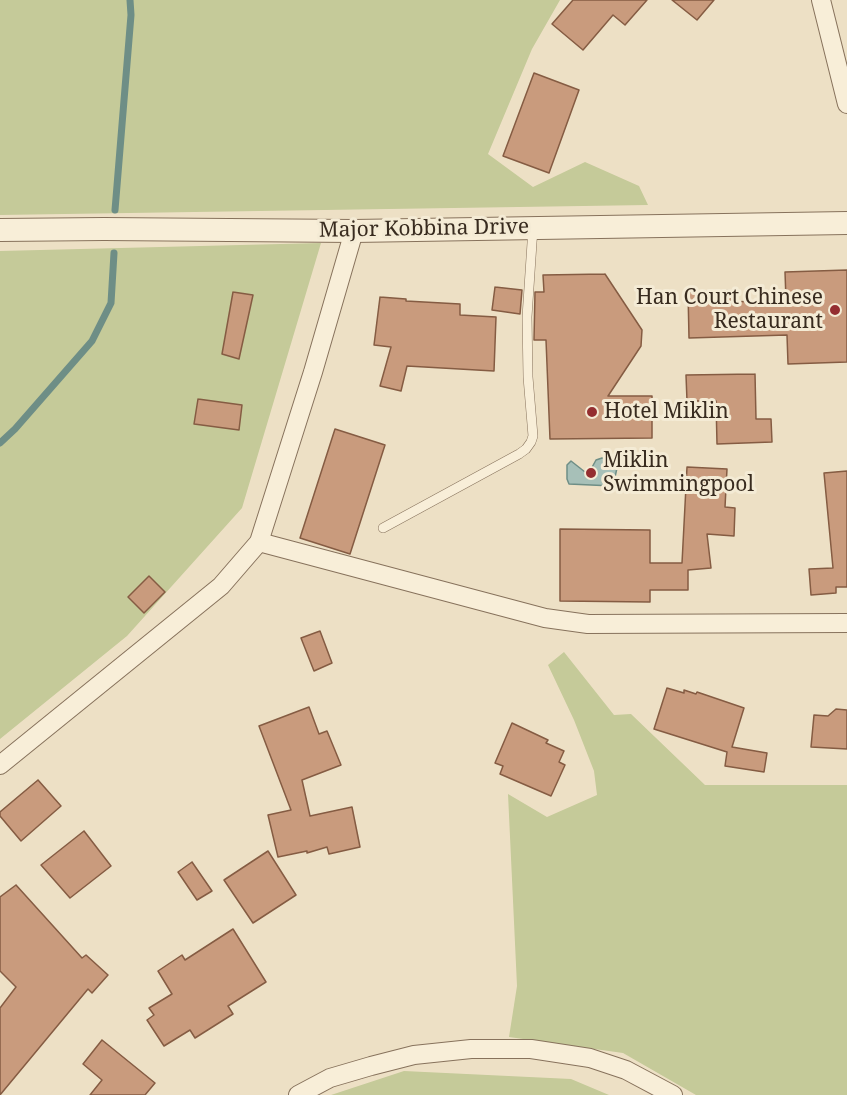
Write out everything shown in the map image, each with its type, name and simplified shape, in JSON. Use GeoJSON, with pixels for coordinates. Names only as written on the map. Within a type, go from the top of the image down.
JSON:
{"type":"FeatureCollection","features":[{"type":"Feature","properties":{"kind":"street"},"geometry":{"type":"LineString","coordinates":[[821,0],[847,104]]}},
{"type":"Feature","properties":{"kind":"street","name":"Major Kobbina Drive"},"geometry":{"type":"LineString","coordinates":[[0,230],[354,231],[847,223]]}},
{"type":"Feature","properties":{"kind":"street"},"geometry":{"type":"LineString","coordinates":[[0,765],[221,586],[259,542],[313,372],[354,231]]}},
{"type":"Feature","properties":{"kind":"street"},"geometry":{"type":"LineString","coordinates":[[259,542],[556,620],[588,624],[847,623]]}},
{"type":"Feature","properties":{"kind":"street"},"geometry":{"type":"LineString","coordinates":[[298,1095],[330,1078],[414,1055],[471,1049],[531,1049],[590,1058],[626,1070],[672,1095]]}},
{"type":"Feature","properties":{"kind":"lane"},"geometry":{"type":"LineString","coordinates":[[383,528],[519,454],[531,442],[533,436],[528,377],[527,317],[533,228]]}},
{"type":"Feature","properties":{"kind":"green space"},"geometry":{"type":"Polygon","coordinates":[[[0,0],[560,0],[532,49],[488,154],[533,187],[585,162],[639,186],[648,205],[0,215],[0,0]]]}},
{"type":"Feature","properties":{"kind":"green space"},"geometry":{"type":"Polygon","coordinates":[[[321,243],[242,508],[127,636],[0,739],[0,251],[321,243]]]}},
{"type":"Feature","properties":{"kind":"green space"},"geometry":{"type":"Polygon","coordinates":[[[564,652],[614,715],[631,714],[705,785],[847,785],[847,1095],[696,1095],[623,1053],[509,1037],[517,986],[508,794],[547,817],[597,795],[594,771],[574,720],[548,665],[564,652]]]}},
{"type":"Feature","properties":{"kind":"green space"},"geometry":{"type":"Polygon","coordinates":[[[404,1071],[571,1079],[609,1095],[331,1095],[404,1071]]]}},
{"type":"Feature","properties":{"kind":"water","name":"Miklin Swimmingpool"},"geometry":{"type":"Polygon","coordinates":[[[602,458],[616,461],[617,468],[613,486],[569,484],[567,465],[571,461],[585,472],[590,471],[596,460],[602,458]]]}},
{"type":"Feature","properties":{"kind":"building"},"geometry":{"type":"Polygon","coordinates":[[[573,0],[647,0],[625,25],[613,15],[583,50],[552,24],[573,0]]]}},
{"type":"Feature","properties":{"kind":"building"},"geometry":{"type":"Polygon","coordinates":[[[672,0],[714,0],[697,20],[672,0]]]}},
{"type":"Feature","properties":{"kind":"building"},"geometry":{"type":"Polygon","coordinates":[[[534,73],[579,90],[549,173],[503,156],[534,73]]]}},
{"type":"Feature","properties":{"kind":"building"},"geometry":{"type":"Polygon","coordinates":[[[847,270],[847,362],[788,364],[787,335],[689,338],[688,292],[731,290],[731,302],[786,300],[785,272],[847,270]]]}},
{"type":"Feature","properties":{"kind":"building"},"geometry":{"type":"Polygon","coordinates":[[[605,274],[642,330],[641,346],[608,396],[652,396],[652,438],[550,439],[546,340],[534,340],[535,292],[544,292],[543,275],[605,274]]]}},
{"type":"Feature","properties":{"kind":"building"},"geometry":{"type":"Polygon","coordinates":[[[495,287],[522,290],[520,314],[492,310],[495,287]]]}},
{"type":"Feature","properties":{"kind":"building"},"geometry":{"type":"Polygon","coordinates":[[[233,292],[253,295],[239,359],[222,354],[233,292]]]}},
{"type":"Feature","properties":{"kind":"building"},"geometry":{"type":"Polygon","coordinates":[[[380,297],[460,304],[460,315],[496,317],[494,371],[407,366],[401,391],[380,386],[391,347],[374,345],[380,297]]]}},
{"type":"Feature","properties":{"kind":"building"},"geometry":{"type":"Polygon","coordinates":[[[755,374],[756,419],[771,419],[772,442],[717,444],[716,401],[687,401],[686,375],[755,374]]]}},
{"type":"Feature","properties":{"kind":"building"},"geometry":{"type":"Polygon","coordinates":[[[198,399],[242,405],[239,430],[194,424],[198,399]]]}},
{"type":"Feature","properties":{"kind":"building"},"geometry":{"type":"Polygon","coordinates":[[[335,429],[385,445],[350,554],[300,538],[335,429]]]}},
{"type":"Feature","properties":{"kind":"building"},"geometry":{"type":"Polygon","coordinates":[[[687,467],[727,469],[725,507],[735,508],[734,536],[707,534],[711,568],[688,570],[688,590],[650,590],[650,602],[560,601],[560,529],[650,530],[650,563],[682,563],[687,467]]]}},
{"type":"Feature","properties":{"kind":"building"},"geometry":{"type":"Polygon","coordinates":[[[847,471],[847,587],[836,587],[836,593],[811,595],[809,569],[833,568],[824,473],[847,471]]]}},
{"type":"Feature","properties":{"kind":"building"},"geometry":{"type":"Polygon","coordinates":[[[149,576],[165,592],[144,613],[128,597],[149,576]]]}},
{"type":"Feature","properties":{"kind":"building"},"geometry":{"type":"Polygon","coordinates":[[[320,631],[332,663],[314,671],[301,638],[320,631]]]}},
{"type":"Feature","properties":{"kind":"building"},"geometry":{"type":"Polygon","coordinates":[[[667,688],[684,693],[684,690],[696,694],[697,692],[744,708],[732,747],[767,753],[764,772],[725,766],[727,752],[654,729],[667,688]]]}},
{"type":"Feature","properties":{"kind":"building"},"geometry":{"type":"Polygon","coordinates":[[[309,707],[319,734],[327,731],[341,765],[302,780],[310,816],[352,807],[360,847],[329,854],[327,847],[307,853],[307,851],[278,857],[268,815],[291,810],[259,726],[309,707]]]}},
{"type":"Feature","properties":{"kind":"building"},"geometry":{"type":"Polygon","coordinates":[[[836,709],[847,710],[847,749],[811,747],[814,715],[828,716],[836,709]]]}},
{"type":"Feature","properties":{"kind":"building"},"geometry":{"type":"Polygon","coordinates":[[[512,723],[548,740],[546,743],[564,751],[559,762],[565,765],[551,796],[500,774],[503,766],[495,763],[512,723]]]}},
{"type":"Feature","properties":{"kind":"building"},"geometry":{"type":"Polygon","coordinates":[[[38,780],[61,806],[21,841],[0,816],[0,812],[38,780]]]}},
{"type":"Feature","properties":{"kind":"building"},"geometry":{"type":"Polygon","coordinates":[[[84,831],[111,866],[70,898],[41,865],[84,831]]]}},
{"type":"Feature","properties":{"kind":"building"},"geometry":{"type":"Polygon","coordinates":[[[268,851],[296,895],[253,923],[224,880],[268,851]]]}},
{"type":"Feature","properties":{"kind":"building"},"geometry":{"type":"Polygon","coordinates":[[[192,862],[212,891],[197,900],[178,872],[192,862]]]}},
{"type":"Feature","properties":{"kind":"building"},"geometry":{"type":"Polygon","coordinates":[[[16,885],[82,958],[86,955],[108,975],[92,993],[88,989],[0,1095],[0,1008],[16,987],[0,971],[0,897],[16,885]]]}},
{"type":"Feature","properties":{"kind":"building"},"geometry":{"type":"Polygon","coordinates":[[[233,929],[266,982],[228,1006],[233,1014],[195,1038],[190,1030],[164,1046],[147,1020],[154,1015],[149,1008],[172,994],[158,971],[182,955],[185,960],[233,929]]]}},
{"type":"Feature","properties":{"kind":"building"},"geometry":{"type":"Polygon","coordinates":[[[102,1040],[155,1083],[145,1095],[90,1095],[102,1080],[83,1064],[102,1040]]]}},
{"type":"Feature","properties":{"kind":"waterway"},"geometry":{"type":"LineString","coordinates":[[115,210],[131,15],[130,0]]}},
{"type":"Feature","properties":{"kind":"waterway"},"geometry":{"type":"LineString","coordinates":[[0,443],[92,341],[111,303],[114,253]]}},
{"type":"Feature","properties":{"kind":"place","name":"Han Court Chinese Restaurant"},"geometry":{"type":"Point","coordinates":[835,310]}},
{"type":"Feature","properties":{"kind":"place","name":"Hotel Miklin"},"geometry":{"type":"Point","coordinates":[592,412]}},
{"type":"Feature","properties":{"kind":"place","name":"Miklin Swimmingpool"},"geometry":{"type":"Point","coordinates":[591,473]}}]}
